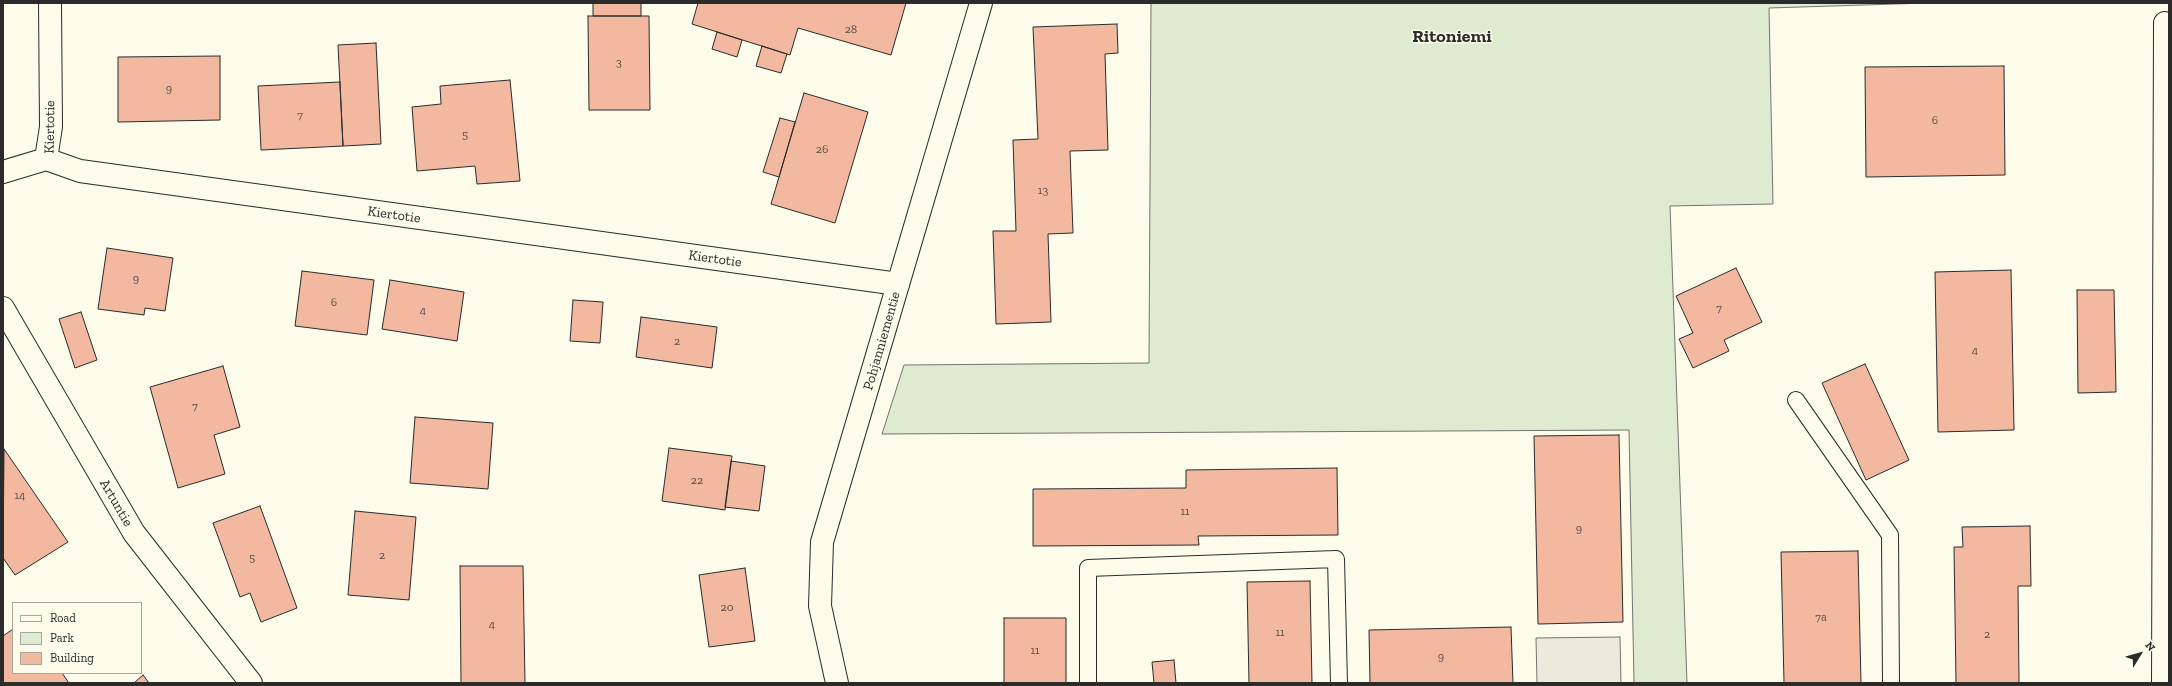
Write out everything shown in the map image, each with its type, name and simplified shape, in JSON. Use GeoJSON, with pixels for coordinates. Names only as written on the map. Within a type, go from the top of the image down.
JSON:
{"type":"FeatureCollection","features":[{"type":"Feature","properties":{"kind":"street","name":"Kiertotie"},"geometry":{"type":"LineString","coordinates":[[50,3],[51,127],[46,158],[80,171],[898,284]]}},
{"type":"Feature","properties":{"kind":"street","name":"Pohjanniementie"},"geometry":{"type":"LineString","coordinates":[[836,683],[820,606],[822,542],[981,3]]}},
{"type":"Feature","properties":{"kind":"street"},"geometry":{"type":"LineString","coordinates":[[2163,683],[2165,23]]}},
{"type":"Feature","properties":{"kind":"street"},"geometry":{"type":"LineString","coordinates":[[3,172],[46,158]]}},
{"type":"Feature","properties":{"kind":"street","name":"Artuntie"},"geometry":{"type":"LineString","coordinates":[[3,308],[134,533],[251,683]]}},
{"type":"Feature","properties":{"kind":"lane"},"geometry":{"type":"LineString","coordinates":[[1796,400],[1890,535],[1891,683]]}},
{"type":"Feature","properties":{"kind":"lane"},"geometry":{"type":"LineString","coordinates":[[1088,683],[1088,568],[1336,559],[1339,683]]}},
{"type":"Feature","properties":{"kind":"green space"},"geometry":{"type":"Polygon","coordinates":[[[1151,3],[1927,3],[1769,8],[1773,204],[1670,206],[1687,683],[1634,683],[1629,430],[882,434],[904,365],[1149,363],[1151,3]]]}},
{"type":"Feature","properties":{"kind":"shaded area"},"geometry":{"type":"Polygon","coordinates":[[[1620,637],[1621,683],[1537,683],[1536,638],[1620,637]]]}},
{"type":"Feature","properties":{"kind":"building"},"geometry":{"type":"Polygon","coordinates":[[[593,3],[641,3],[641,16],[593,16],[593,3]]]}},
{"type":"Feature","properties":{"kind":"building"},"geometry":{"type":"Polygon","coordinates":[[[698,3],[906,3],[891,55],[798,28],[790,55],[692,24],[698,3]]]}},
{"type":"Feature","properties":{"kind":"building"},"geometry":{"type":"Polygon","coordinates":[[[588,16],[649,16],[650,110],[589,110],[588,16]]]}},
{"type":"Feature","properties":{"kind":"building"},"geometry":{"type":"Polygon","coordinates":[[[1117,24],[1118,53],[1105,54],[1108,150],[1070,151],[1073,233],[1048,234],[1051,322],[996,324],[993,231],[1016,231],[1013,140],[1038,139],[1033,27],[1117,24]]]}},
{"type":"Feature","properties":{"kind":"building"},"geometry":{"type":"Polygon","coordinates":[[[717,32],[742,40],[737,57],[712,49],[717,32]]]}},
{"type":"Feature","properties":{"kind":"building"},"geometry":{"type":"Polygon","coordinates":[[[376,43],[381,144],[343,146],[338,45],[376,43]]]}},
{"type":"Feature","properties":{"kind":"building"},"geometry":{"type":"Polygon","coordinates":[[[762,46],[787,54],[781,73],[756,66],[762,46]]]}},
{"type":"Feature","properties":{"kind":"building"},"geometry":{"type":"Polygon","coordinates":[[[220,56],[220,120],[118,122],[118,57],[220,56]]]}},
{"type":"Feature","properties":{"kind":"building"},"geometry":{"type":"Polygon","coordinates":[[[2004,66],[2005,175],[1866,177],[1865,67],[2004,66]]]}},
{"type":"Feature","properties":{"kind":"building"},"geometry":{"type":"Polygon","coordinates":[[[510,80],[520,181],[477,184],[475,166],[417,171],[412,107],[441,104],[440,86],[510,80]]]}},
{"type":"Feature","properties":{"kind":"building"},"geometry":{"type":"Polygon","coordinates":[[[340,82],[343,146],[261,150],[258,86],[340,82]]]}},
{"type":"Feature","properties":{"kind":"building"},"geometry":{"type":"Polygon","coordinates":[[[804,93],[868,112],[835,223],[771,204],[804,93]]]}},
{"type":"Feature","properties":{"kind":"building"},"geometry":{"type":"Polygon","coordinates":[[[780,118],[795,122],[779,177],[763,172],[780,118]]]}},
{"type":"Feature","properties":{"kind":"building"},"geometry":{"type":"Polygon","coordinates":[[[107,248],[173,258],[165,311],[145,308],[144,315],[98,309],[107,248]]]}},
{"type":"Feature","properties":{"kind":"building"},"geometry":{"type":"Polygon","coordinates":[[[1736,268],[1762,322],[1724,340],[1729,351],[1693,368],[1679,339],[1693,333],[1676,296],[1736,268]]]}},
{"type":"Feature","properties":{"kind":"building"},"geometry":{"type":"Polygon","coordinates":[[[2011,270],[2014,430],[1938,432],[1935,272],[2011,270]]]}},
{"type":"Feature","properties":{"kind":"building"},"geometry":{"type":"Polygon","coordinates":[[[302,271],[374,280],[367,335],[295,326],[302,271]]]}},
{"type":"Feature","properties":{"kind":"building"},"geometry":{"type":"Polygon","coordinates":[[[390,280],[464,292],[457,341],[382,329],[390,280]]]}},
{"type":"Feature","properties":{"kind":"building"},"geometry":{"type":"Polygon","coordinates":[[[2077,290],[2114,290],[2116,392],[2078,393],[2077,290]]]}},
{"type":"Feature","properties":{"kind":"building"},"geometry":{"type":"Polygon","coordinates":[[[573,300],[603,302],[600,343],[570,341],[573,300]]]}},
{"type":"Feature","properties":{"kind":"building"},"geometry":{"type":"Polygon","coordinates":[[[81,312],[97,360],[75,368],[59,319],[81,312]]]}},
{"type":"Feature","properties":{"kind":"building"},"geometry":{"type":"Polygon","coordinates":[[[641,317],[717,327],[712,368],[636,357],[641,317]]]}},
{"type":"Feature","properties":{"kind":"building"},"geometry":{"type":"Polygon","coordinates":[[[1865,364],[1909,460],[1866,480],[1822,383],[1865,364]]]}},
{"type":"Feature","properties":{"kind":"building"},"geometry":{"type":"Polygon","coordinates":[[[223,366],[240,427],[214,435],[225,474],[178,488],[150,387],[223,366]]]}},
{"type":"Feature","properties":{"kind":"building"},"geometry":{"type":"Polygon","coordinates":[[[415,417],[493,423],[488,489],[410,483],[415,417]]]}},
{"type":"Feature","properties":{"kind":"building"},"geometry":{"type":"Polygon","coordinates":[[[1619,435],[1623,622],[1538,624],[1534,436],[1619,435]]]}},
{"type":"Feature","properties":{"kind":"building"},"geometry":{"type":"Polygon","coordinates":[[[669,448],[732,456],[725,510],[662,501],[669,448]]]}},
{"type":"Feature","properties":{"kind":"building"},"geometry":{"type":"Polygon","coordinates":[[[4,449],[68,542],[15,575],[3,558],[4,449]]]}},
{"type":"Feature","properties":{"kind":"building"},"geometry":{"type":"Polygon","coordinates":[[[731,461],[765,466],[759,511],[725,507],[731,461]]]}},
{"type":"Feature","properties":{"kind":"building"},"geometry":{"type":"Polygon","coordinates":[[[1337,468],[1338,535],[1198,536],[1199,545],[1033,546],[1033,489],[1186,488],[1186,470],[1337,468]]]}},
{"type":"Feature","properties":{"kind":"building"},"geometry":{"type":"Polygon","coordinates":[[[260,506],[297,608],[261,622],[250,593],[240,597],[213,523],[260,506]]]}},
{"type":"Feature","properties":{"kind":"building"},"geometry":{"type":"Polygon","coordinates":[[[355,511],[416,517],[409,600],[348,595],[355,511]]]}},
{"type":"Feature","properties":{"kind":"building"},"geometry":{"type":"Polygon","coordinates":[[[2030,526],[2031,586],[2018,586],[2019,683],[1956,683],[1954,547],[1963,547],[1962,527],[2030,526]]]}},
{"type":"Feature","properties":{"kind":"building"},"geometry":{"type":"Polygon","coordinates":[[[1858,551],[1861,683],[1784,683],[1781,552],[1858,551]]]}},
{"type":"Feature","properties":{"kind":"building"},"geometry":{"type":"Polygon","coordinates":[[[460,566],[523,566],[525,683],[461,683],[460,566]]]}},
{"type":"Feature","properties":{"kind":"building"},"geometry":{"type":"Polygon","coordinates":[[[745,568],[755,641],[709,647],[699,575],[745,568]]]}},
{"type":"Feature","properties":{"kind":"building"},"geometry":{"type":"Polygon","coordinates":[[[1310,581],[1312,683],[1249,683],[1247,582],[1310,581]]]}},
{"type":"Feature","properties":{"kind":"building"},"geometry":{"type":"Polygon","coordinates":[[[1004,618],[1066,618],[1066,683],[1004,683],[1004,618]]]}},
{"type":"Feature","properties":{"kind":"building"},"geometry":{"type":"Polygon","coordinates":[[[1511,627],[1513,683],[1370,683],[1369,630],[1511,627]]]}},
{"type":"Feature","properties":{"kind":"building"},"geometry":{"type":"Polygon","coordinates":[[[12,630],[12,674],[63,674],[69,683],[3,683],[3,636],[12,630]]]}},
{"type":"Feature","properties":{"kind":"building"},"geometry":{"type":"Polygon","coordinates":[[[1174,660],[1176,683],[1154,683],[1152,662],[1174,660]]]}},
{"type":"Feature","properties":{"kind":"building"},"geometry":{"type":"Polygon","coordinates":[[[143,675],[149,683],[134,683],[143,675]]]}},
{"type":"Feature","properties":{"kind":"district","name":"Ritoniemi"},"geometry":{"type":"Point","coordinates":[1452,37]}}]}
